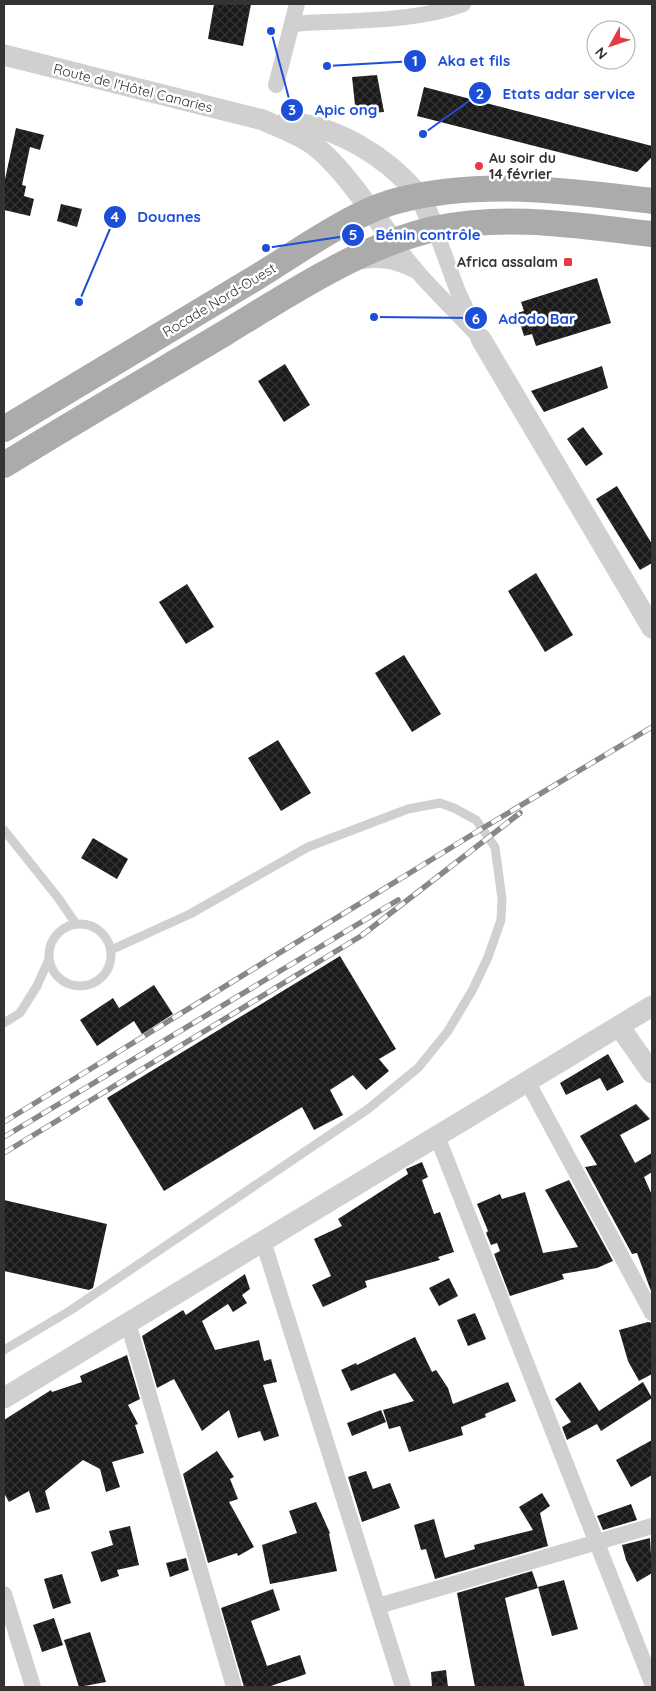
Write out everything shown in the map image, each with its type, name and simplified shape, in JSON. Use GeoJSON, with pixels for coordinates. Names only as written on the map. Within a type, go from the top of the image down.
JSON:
{"type":"FeatureCollection","features":[{"type":"Feature","properties":{"kind":"main road","name":"Rocade Nord-Ouest"},"geometry":{"type":"LineString","coordinates":[[4,429],[370,210],[419,195],[491,189],[587,193],[652,201]]}},
{"type":"Feature","properties":{"kind":"main road"},"geometry":{"type":"LineString","coordinates":[[4,465],[322,275],[394,242],[435,229],[491,221],[549,222],[652,234]]}},
{"type":"Feature","properties":{"kind":"street"},"geometry":{"type":"LineString","coordinates":[[276,85],[297,4]]}},
{"type":"Feature","properties":{"kind":"street"},"geometry":{"type":"LineString","coordinates":[[292,24],[416,16],[447,10],[462,4]]}},
{"type":"Feature","properties":{"kind":"street","name":"Route de l'Hôtel Canaries"},"geometry":{"type":"LineString","coordinates":[[4,55],[263,120],[300,123],[355,143],[394,171],[419,195],[435,229]]}},
{"type":"Feature","properties":{"kind":"street","name":"Route de l'Hôtel Canaries"},"geometry":{"type":"LineString","coordinates":[[263,120],[298,136],[321,151],[394,242]]}},
{"type":"Feature","properties":{"kind":"street"},"geometry":{"type":"LineString","coordinates":[[435,229],[458,292],[481,339],[652,628]]}},
{"type":"Feature","properties":{"kind":"street"},"geometry":{"type":"LineString","coordinates":[[394,242],[412,269],[446,300],[481,339]]}},
{"type":"Feature","properties":{"kind":"street"},"geometry":{"type":"LineString","coordinates":[[347,264],[381,259],[397,262],[412,269]]}},
{"type":"Feature","properties":{"kind":"street"},"geometry":{"type":"LineString","coordinates":[[4,1398],[652,1006]]}},
{"type":"Feature","properties":{"kind":"street"},"geometry":{"type":"LineString","coordinates":[[619,1026],[652,1073]]}},
{"type":"Feature","properties":{"kind":"street"},"geometry":{"type":"LineString","coordinates":[[527,1081],[652,1313]]}},
{"type":"Feature","properties":{"kind":"street"},"geometry":{"type":"LineString","coordinates":[[437,1136],[652,1683]]}},
{"type":"Feature","properties":{"kind":"street"},"geometry":{"type":"LineString","coordinates":[[263,1241],[403,1687]]}},
{"type":"Feature","properties":{"kind":"street"},"geometry":{"type":"LineString","coordinates":[[128,1323],[234,1687]]}},
{"type":"Feature","properties":{"kind":"street"},"geometry":{"type":"LineString","coordinates":[[378,1606],[652,1526]]}},
{"type":"Feature","properties":{"kind":"street"},"geometry":{"type":"LineString","coordinates":[[4,1594],[33,1687]]}},
{"type":"Feature","properties":{"kind":"lane"},"geometry":{"type":"LineString","coordinates":[[4,1350],[71,1310],[368,1109],[418,1068],[448,1031],[473,989],[488,957],[501,920],[501,882],[495,847],[476,820],[454,808],[440,803],[408,809],[308,847],[190,914],[111,950]]}},
{"type":"Feature","properties":{"kind":"lane"},"geometry":{"type":"LineString","coordinates":[[4,830],[60,898],[76,924]]}},
{"type":"Feature","properties":{"kind":"lane"},"geometry":{"type":"LineString","coordinates":[[76,924],[97,928],[103,934],[111,950],[111,959],[103,975],[97,981],[80,986],[63,980],[56,975],[49,959],[49,950],[56,934],[63,928],[76,924]]}},
{"type":"Feature","properties":{"kind":"lane"},"geometry":{"type":"LineString","coordinates":[[4,1023],[20,1013],[37,986],[49,959]]}},
{"type":"Feature","properties":{"kind":"building"},"geometry":{"type":"Polygon","coordinates":[[[214,4],[251,4],[243,46],[208,39],[214,4]]]}},
{"type":"Feature","properties":{"kind":"building"},"geometry":{"type":"Polygon","coordinates":[[[377,75],[384,112],[356,114],[352,77],[377,75]]]}},
{"type":"Feature","properties":{"kind":"building"},"geometry":{"type":"Polygon","coordinates":[[[424,87],[652,146],[652,157],[637,172],[417,116],[424,87]]]}},
{"type":"Feature","properties":{"kind":"building"},"geometry":{"type":"Polygon","coordinates":[[[16,128],[44,135],[40,150],[30,147],[22,185],[26,186],[24,196],[34,199],[30,216],[4,210],[4,184],[16,128]]]}},
{"type":"Feature","properties":{"kind":"building"},"geometry":{"type":"Polygon","coordinates":[[[61,204],[82,209],[77,227],[57,221],[61,204]]]}},
{"type":"Feature","properties":{"kind":"building"},"geometry":{"type":"Polygon","coordinates":[[[597,278],[611,323],[536,346],[532,334],[524,336],[517,313],[524,311],[521,302],[597,278]]]}},
{"type":"Feature","properties":{"kind":"building"},"geometry":{"type":"Polygon","coordinates":[[[285,364],[310,405],[284,422],[258,381],[285,364]]]}},
{"type":"Feature","properties":{"kind":"building"},"geometry":{"type":"Polygon","coordinates":[[[602,366],[608,388],[544,412],[531,391],[602,366]]]}},
{"type":"Feature","properties":{"kind":"building"},"geometry":{"type":"Polygon","coordinates":[[[583,427],[603,454],[586,466],[567,439],[583,427]]]}},
{"type":"Feature","properties":{"kind":"building"},"geometry":{"type":"Polygon","coordinates":[[[617,486],[652,544],[652,563],[640,570],[596,499],[617,486]]]}},
{"type":"Feature","properties":{"kind":"building"},"geometry":{"type":"Polygon","coordinates":[[[536,573],[573,635],[545,652],[508,591],[536,573]]]}},
{"type":"Feature","properties":{"kind":"building"},"geometry":{"type":"Polygon","coordinates":[[[187,584],[214,627],[186,644],[159,602],[187,584]]]}},
{"type":"Feature","properties":{"kind":"building"},"geometry":{"type":"Polygon","coordinates":[[[404,655],[441,714],[412,732],[375,673],[404,655]]]}},
{"type":"Feature","properties":{"kind":"building"},"geometry":{"type":"Polygon","coordinates":[[[278,740],[311,793],[281,811],[248,758],[278,740]]]}},
{"type":"Feature","properties":{"kind":"building"},"geometry":{"type":"Polygon","coordinates":[[[93,838],[128,859],[117,879],[81,858],[93,838]]]}},
{"type":"Feature","properties":{"kind":"building"},"geometry":{"type":"Polygon","coordinates":[[[340,956],[396,1049],[379,1059],[389,1071],[366,1090],[353,1075],[330,1090],[343,1115],[314,1130],[302,1107],[164,1191],[107,1098],[340,956]]]}},
{"type":"Feature","properties":{"kind":"building"},"geometry":{"type":"Polygon","coordinates":[[[154,985],[173,1014],[142,1034],[134,1021],[97,1046],[80,1020],[113,998],[119,1008],[154,985]]]}},
{"type":"Feature","properties":{"kind":"building"},"geometry":{"type":"Polygon","coordinates":[[[608,1054],[624,1082],[607,1091],[600,1078],[566,1095],[560,1083],[608,1054]]]}},
{"type":"Feature","properties":{"kind":"building"},"geometry":{"type":"Polygon","coordinates":[[[636,1104],[650,1119],[620,1135],[635,1163],[652,1153],[652,1172],[644,1177],[652,1195],[651,1291],[637,1253],[632,1254],[585,1167],[597,1165],[580,1136],[636,1104]]]}},
{"type":"Feature","properties":{"kind":"building"},"geometry":{"type":"Polygon","coordinates":[[[422,1162],[428,1177],[422,1180],[434,1214],[440,1212],[454,1252],[438,1257],[440,1260],[365,1281],[367,1287],[323,1307],[312,1285],[331,1276],[314,1239],[342,1226],[338,1219],[408,1174],[406,1169],[422,1162]]]}},
{"type":"Feature","properties":{"kind":"building"},"geometry":{"type":"Polygon","coordinates":[[[569,1180],[613,1261],[597,1268],[562,1274],[564,1279],[510,1296],[494,1254],[500,1251],[497,1243],[491,1245],[486,1233],[488,1231],[477,1204],[500,1194],[502,1199],[525,1192],[543,1253],[578,1247],[545,1190],[569,1180]]]}},
{"type":"Feature","properties":{"kind":"building"},"geometry":{"type":"Polygon","coordinates":[[[4,1200],[107,1224],[93,1288],[89,1290],[4,1271],[4,1200]]]}},
{"type":"Feature","properties":{"kind":"building"},"geometry":{"type":"Polygon","coordinates":[[[245,1274],[250,1289],[242,1295],[247,1303],[233,1312],[228,1304],[202,1321],[215,1350],[259,1340],[264,1361],[271,1359],[277,1382],[263,1385],[279,1436],[264,1441],[260,1431],[238,1438],[229,1410],[202,1431],[174,1379],[157,1388],[142,1336],[183,1310],[186,1315],[245,1274]]]}},
{"type":"Feature","properties":{"kind":"building"},"geometry":{"type":"Polygon","coordinates":[[[449,1278],[458,1296],[439,1306],[429,1288],[449,1278]]]}},
{"type":"Feature","properties":{"kind":"building"},"geometry":{"type":"Polygon","coordinates":[[[475,1313],[486,1339],[468,1346],[457,1320],[475,1313]]]}},
{"type":"Feature","properties":{"kind":"building"},"geometry":{"type":"Polygon","coordinates":[[[648,1322],[652,1323],[652,1374],[639,1381],[628,1361],[619,1330],[648,1322]]]}},
{"type":"Feature","properties":{"kind":"building"},"geometry":{"type":"Polygon","coordinates":[[[415,1337],[432,1372],[436,1370],[448,1388],[453,1404],[508,1382],[516,1401],[485,1414],[486,1417],[461,1427],[463,1435],[409,1452],[400,1426],[389,1429],[383,1410],[414,1401],[395,1373],[351,1391],[341,1370],[356,1363],[357,1365],[415,1337]]]}},
{"type":"Feature","properties":{"kind":"building"},"geometry":{"type":"Polygon","coordinates":[[[127,1355],[140,1399],[128,1405],[138,1424],[135,1425],[144,1453],[112,1462],[120,1487],[106,1492],[100,1469],[83,1460],[45,1491],[50,1509],[36,1513],[29,1491],[9,1502],[4,1493],[4,1420],[51,1390],[52,1392],[82,1382],[80,1376],[127,1355]]]}},
{"type":"Feature","properties":{"kind":"building"},"geometry":{"type":"Polygon","coordinates":[[[580,1382],[599,1411],[643,1382],[652,1398],[601,1431],[597,1424],[567,1440],[562,1427],[571,1422],[555,1399],[580,1382]]]}},
{"type":"Feature","properties":{"kind":"building"},"geometry":{"type":"Polygon","coordinates":[[[381,1410],[386,1422],[352,1436],[347,1423],[381,1410]]]}},
{"type":"Feature","properties":{"kind":"building"},"geometry":{"type":"Polygon","coordinates":[[[652,1440],[652,1475],[631,1487],[616,1460],[652,1440]]]}},
{"type":"Feature","properties":{"kind":"building"},"geometry":{"type":"Polygon","coordinates":[[[217,1451],[234,1477],[230,1479],[238,1499],[229,1502],[254,1547],[238,1556],[237,1553],[208,1563],[183,1474],[217,1451]]]}},
{"type":"Feature","properties":{"kind":"building"},"geometry":{"type":"Polygon","coordinates":[[[366,1471],[373,1489],[390,1483],[400,1508],[362,1522],[348,1477],[366,1471]]]}},
{"type":"Feature","properties":{"kind":"building"},"geometry":{"type":"Polygon","coordinates":[[[542,1493],[550,1506],[540,1513],[548,1546],[435,1579],[426,1549],[421,1550],[414,1525],[434,1519],[445,1558],[475,1549],[474,1545],[533,1530],[519,1507],[542,1493]]]}},
{"type":"Feature","properties":{"kind":"building"},"geometry":{"type":"Polygon","coordinates":[[[316,1502],[330,1533],[337,1571],[270,1584],[262,1545],[297,1533],[289,1511],[316,1502]]]}},
{"type":"Feature","properties":{"kind":"building"},"geometry":{"type":"Polygon","coordinates":[[[631,1504],[637,1520],[603,1530],[597,1516],[631,1504]]]}},
{"type":"Feature","properties":{"kind":"building"},"geometry":{"type":"Polygon","coordinates":[[[130,1526],[139,1565],[117,1570],[119,1576],[101,1582],[91,1552],[113,1545],[109,1531],[130,1526]]]}},
{"type":"Feature","properties":{"kind":"building"},"geometry":{"type":"Polygon","coordinates":[[[650,1538],[652,1573],[637,1582],[626,1560],[622,1545],[650,1538]]]}},
{"type":"Feature","properties":{"kind":"building"},"geometry":{"type":"Polygon","coordinates":[[[186,1558],[189,1570],[170,1577],[166,1563],[186,1558]]]}},
{"type":"Feature","properties":{"kind":"building"},"geometry":{"type":"Polygon","coordinates":[[[532,1571],[538,1588],[505,1598],[525,1687],[475,1687],[457,1593],[532,1571]]]}},
{"type":"Feature","properties":{"kind":"building"},"geometry":{"type":"Polygon","coordinates":[[[62,1574],[71,1603],[53,1609],[44,1579],[62,1574]]]}},
{"type":"Feature","properties":{"kind":"building"},"geometry":{"type":"Polygon","coordinates":[[[564,1580],[578,1629],[552,1636],[538,1587],[564,1580]]]}},
{"type":"Feature","properties":{"kind":"building"},"geometry":{"type":"Polygon","coordinates":[[[273,1589],[280,1610],[251,1621],[267,1666],[300,1655],[306,1674],[268,1687],[244,1687],[221,1608],[273,1589]]]}},
{"type":"Feature","properties":{"kind":"building"},"geometry":{"type":"Polygon","coordinates":[[[54,1618],[63,1645],[42,1652],[33,1625],[54,1618]]]}},
{"type":"Feature","properties":{"kind":"building"},"geometry":{"type":"Polygon","coordinates":[[[90,1632],[106,1682],[79,1687],[64,1640],[90,1632]]]}},
{"type":"Feature","properties":{"kind":"building"},"geometry":{"type":"Polygon","coordinates":[[[446,1670],[448,1687],[432,1687],[431,1672],[446,1670]]]}},
{"type":"Feature","properties":{"kind":"railway"},"geometry":{"type":"LineString","coordinates":[[4,1122],[483,828],[652,727]]}},
{"type":"Feature","properties":{"kind":"railway"},"geometry":{"type":"LineString","coordinates":[[4,1153],[361,936],[520,813]]}},
{"type":"Feature","properties":{"kind":"railway"},"geometry":{"type":"LineString","coordinates":[[4,1137],[398,900]]}},
{"type":"Feature","properties":{"kind":"place","name":"Apic ong"},"geometry":{"type":"Point","coordinates":[271,31]}},
{"type":"Feature","properties":{"kind":"place","name":"Aka et fils"},"geometry":{"type":"Point","coordinates":[327,66]}},
{"type":"Feature","properties":{"kind":"place","name":"Etats adar service"},"geometry":{"type":"Point","coordinates":[423,134]}},
{"type":"Feature","properties":{"kind":"place","name":"Au soir du 14 février"},"geometry":{"type":"Point","coordinates":[479,166]}},
{"type":"Feature","properties":{"kind":"place","name":"Bénin contrôle"},"geometry":{"type":"Point","coordinates":[266,248]}},
{"type":"Feature","properties":{"kind":"place","name":"Africa assalam"},"geometry":{"type":"Point","coordinates":[568,262]}},
{"type":"Feature","properties":{"kind":"place","name":"Douanes"},"geometry":{"type":"Point","coordinates":[79,302]}},
{"type":"Feature","properties":{"kind":"place","name":"Adodo Bar"},"geometry":{"type":"Point","coordinates":[374,317]}}]}
